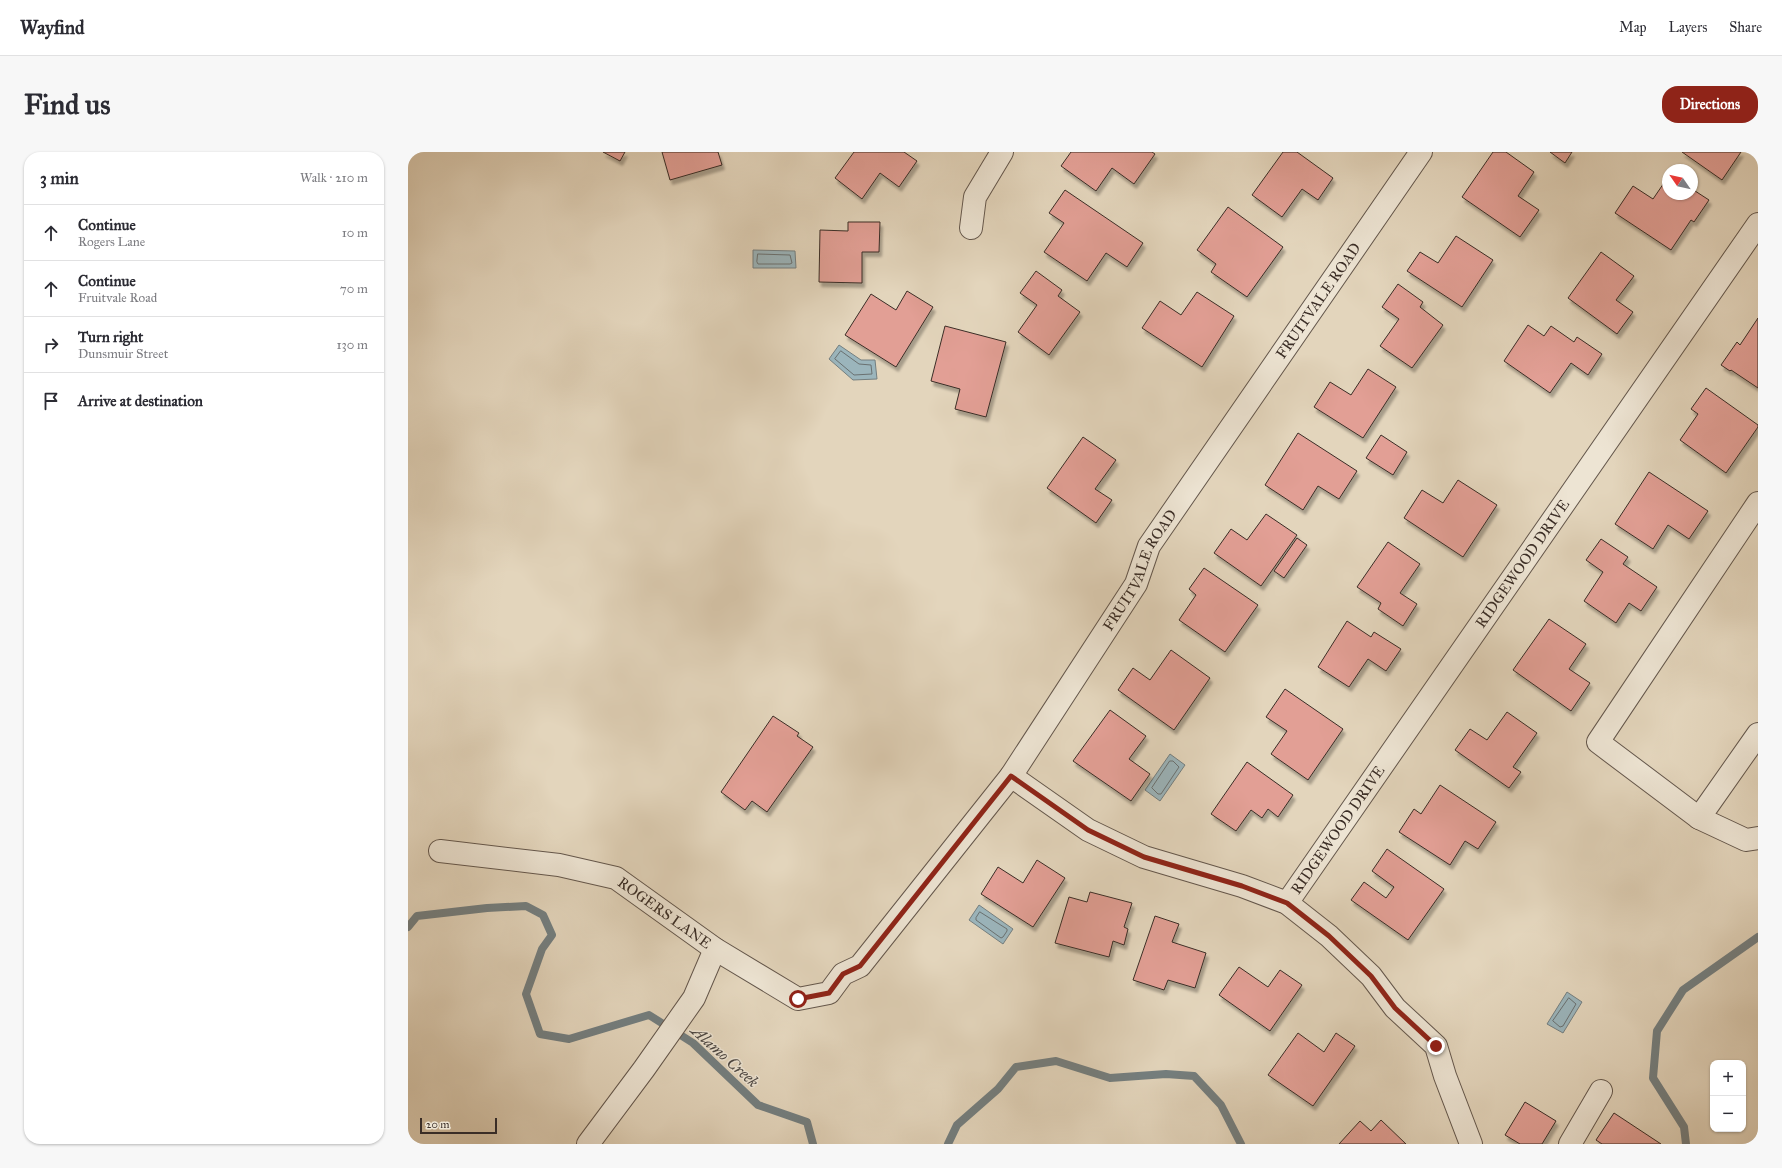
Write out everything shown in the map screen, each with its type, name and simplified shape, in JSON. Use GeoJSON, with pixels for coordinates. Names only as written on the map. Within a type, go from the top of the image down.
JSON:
{"type":"FeatureCollection","features":[{"type":"Feature","properties":{"kind":"street"},"geometry":{"type":"LineString","coordinates":[[971,228],[975,197],[1002,152]]}},
{"type":"Feature","properties":{"kind":"street","name":"FRUITVALE ROAD"},"geometry":{"type":"LineString","coordinates":[[843,974],[860,966],[1011,776],[1136,584],[1149,546],[1421,152]]}},
{"type":"Feature","properties":{"kind":"street","name":"RIDGEWOOD DRIVE"},"geometry":{"type":"LineString","coordinates":[[1287,903],[1758,224]]}},
{"type":"Feature","properties":{"kind":"street"},"geometry":{"type":"LineString","coordinates":[[1752,839],[1699,818],[1598,742],[1758,504]]}},
{"type":"Feature","properties":{"kind":"street"},"geometry":{"type":"LineString","coordinates":[[1699,818],[1758,734]]}},
{"type":"Feature","properties":{"kind":"street"},"geometry":{"type":"LineString","coordinates":[[1011,776],[1088,830],[1144,857],[1242,886],[1287,903],[1329,936],[1371,976],[1395,1008],[1436,1046],[1445,1076],[1471,1144]]}},
{"type":"Feature","properties":{"kind":"street","name":"ROGERS LANE"},"geometry":{"type":"LineString","coordinates":[[440,851],[559,864],[616,878],[715,949],[798,999],[829,993],[843,974]]}},
{"type":"Feature","properties":{"kind":"street"},"geometry":{"type":"LineString","coordinates":[[588,1144],[644,1069],[694,998],[715,949]]}},
{"type":"Feature","properties":{"kind":"street"},"geometry":{"type":"LineString","coordinates":[[1570,1144],[1601,1091]]}},
{"type":"Feature","properties":{"kind":"water"},"geometry":{"type":"Polygon","coordinates":[[[753,250],[795,251],[796,268],[753,268],[753,250]]]}},
{"type":"Feature","properties":{"kind":"water"},"geometry":{"type":"Polygon","coordinates":[[[839,345],[861,360],[875,360],[877,379],[853,380],[829,359],[839,345]]]}},
{"type":"Feature","properties":{"kind":"water"},"geometry":{"type":"Polygon","coordinates":[[[1170,754],[1185,765],[1160,801],[1145,790],[1170,754]]]}},
{"type":"Feature","properties":{"kind":"water"},"geometry":{"type":"Polygon","coordinates":[[[979,905],[1013,929],[1003,944],[969,920],[979,905]]]}},
{"type":"Feature","properties":{"kind":"water"},"geometry":{"type":"Polygon","coordinates":[[[1567,992],[1582,1002],[1563,1033],[1547,1024],[1567,992]]]}},
{"type":"Feature","properties":{"kind":"building"},"geometry":{"type":"Polygon","coordinates":[[[603,152],[625,152],[620,161],[603,152]]]}},
{"type":"Feature","properties":{"kind":"building"},"geometry":{"type":"Polygon","coordinates":[[[662,152],[718,152],[722,165],[670,180],[662,152]]]}},
{"type":"Feature","properties":{"kind":"building"},"geometry":{"type":"Polygon","coordinates":[[[854,152],[904,152],[917,161],[899,187],[880,173],[862,199],[835,178],[854,152]]]}},
{"type":"Feature","properties":{"kind":"building"},"geometry":{"type":"Polygon","coordinates":[[[1071,152],[1152,152],[1155,154],[1134,184],[1112,168],[1096,191],[1061,166],[1071,152]]]}},
{"type":"Feature","properties":{"kind":"building"},"geometry":{"type":"Polygon","coordinates":[[[1283,152],[1297,152],[1333,178],[1318,200],[1302,189],[1282,217],[1252,195],[1283,152]]]}},
{"type":"Feature","properties":{"kind":"building"},"geometry":{"type":"Polygon","coordinates":[[[1493,152],[1506,152],[1534,172],[1518,196],[1539,210],[1520,237],[1462,197],[1493,152]]]}},
{"type":"Feature","properties":{"kind":"building"},"geometry":{"type":"Polygon","coordinates":[[[1550,152],[1572,152],[1565,163],[1550,152]]]}},
{"type":"Feature","properties":{"kind":"building"},"geometry":{"type":"Polygon","coordinates":[[[1682,152],[1741,152],[1722,180],[1682,152]]]}},
{"type":"Feature","properties":{"kind":"building"},"geometry":{"type":"Polygon","coordinates":[[[1633,186],[1653,199],[1662,186],[1662,200],[1698,200],[1698,193],[1709,200],[1694,222],[1691,220],[1671,250],[1615,213],[1633,186]]]}},
{"type":"Feature","properties":{"kind":"building"},"geometry":{"type":"Polygon","coordinates":[[[1065,190],[1143,243],[1127,267],[1106,253],[1087,281],[1044,252],[1064,223],[1049,213],[1065,190]]]}},
{"type":"Feature","properties":{"kind":"building"},"geometry":{"type":"Polygon","coordinates":[[[1228,207],[1283,247],[1247,297],[1211,272],[1216,264],[1197,250],[1228,207]]]}},
{"type":"Feature","properties":{"kind":"building"},"geometry":{"type":"Polygon","coordinates":[[[848,222],[880,222],[879,252],[862,252],[862,283],[819,282],[820,230],[848,231],[848,222]]]}},
{"type":"Feature","properties":{"kind":"building"},"geometry":{"type":"Polygon","coordinates":[[[1456,236],[1493,260],[1462,307],[1407,271],[1420,252],[1438,263],[1456,236]]]}},
{"type":"Feature","properties":{"kind":"building"},"geometry":{"type":"Polygon","coordinates":[[[1601,252],[1634,276],[1616,300],[1633,312],[1617,334],[1568,298],[1601,252]]]}},
{"type":"Feature","properties":{"kind":"building"},"geometry":{"type":"Polygon","coordinates":[[[1036,271],[1062,290],[1058,296],[1080,312],[1049,355],[1018,332],[1037,305],[1020,293],[1036,271]]]}},
{"type":"Feature","properties":{"kind":"building"},"geometry":{"type":"Polygon","coordinates":[[[1398,284],[1423,302],[1420,307],[1443,325],[1412,368],[1380,346],[1399,319],[1382,307],[1398,284]]]}},
{"type":"Feature","properties":{"kind":"building"},"geometry":{"type":"Polygon","coordinates":[[[907,291],[933,307],[896,367],[845,335],[871,294],[896,310],[907,291]]]}},
{"type":"Feature","properties":{"kind":"building"},"geometry":{"type":"Polygon","coordinates":[[[1197,292],[1234,316],[1202,367],[1142,328],[1160,301],[1181,315],[1197,292]]]}},
{"type":"Feature","properties":{"kind":"building"},"geometry":{"type":"Polygon","coordinates":[[[1758,318],[1758,388],[1721,365],[1737,342],[1740,345],[1758,318]]]}},
{"type":"Feature","properties":{"kind":"building"},"geometry":{"type":"Polygon","coordinates":[[[1528,325],[1544,336],[1551,326],[1574,342],[1577,337],[1602,354],[1588,375],[1571,363],[1550,393],[1504,361],[1528,325]]]}},
{"type":"Feature","properties":{"kind":"building"},"geometry":{"type":"Polygon","coordinates":[[[945,326],[1006,342],[986,417],[955,409],[960,389],[931,381],[945,326]]]}},
{"type":"Feature","properties":{"kind":"building"},"geometry":{"type":"Polygon","coordinates":[[[1368,369],[1396,387],[1363,438],[1314,407],[1330,382],[1351,395],[1368,369]]]}},
{"type":"Feature","properties":{"kind":"building"},"geometry":{"type":"Polygon","coordinates":[[[1706,388],[1758,425],[1726,473],[1680,440],[1698,414],[1691,409],[1706,388]]]}},
{"type":"Feature","properties":{"kind":"building"},"geometry":{"type":"Polygon","coordinates":[[[1298,433],[1357,471],[1339,499],[1318,486],[1303,510],[1265,485],[1298,433]]]}},
{"type":"Feature","properties":{"kind":"building"},"geometry":{"type":"Polygon","coordinates":[[[1381,435],[1407,452],[1393,475],[1366,458],[1381,435]]]}},
{"type":"Feature","properties":{"kind":"building"},"geometry":{"type":"Polygon","coordinates":[[[1083,437],[1116,460],[1095,489],[1112,500],[1096,523],[1047,488],[1083,437]]]}},
{"type":"Feature","properties":{"kind":"building"},"geometry":{"type":"Polygon","coordinates":[[[1649,472],[1708,511],[1689,539],[1668,525],[1653,549],[1615,524],[1649,472]]]}},
{"type":"Feature","properties":{"kind":"building"},"geometry":{"type":"Polygon","coordinates":[[[1458,480],[1497,505],[1463,557],[1404,518],[1422,490],[1443,503],[1458,480]]]}},
{"type":"Feature","properties":{"kind":"building"},"geometry":{"type":"Polygon","coordinates":[[[1266,514],[1297,535],[1261,586],[1214,553],[1231,529],[1247,540],[1266,514]]]}},
{"type":"Feature","properties":{"kind":"building"},"geometry":{"type":"Polygon","coordinates":[[[1297,538],[1307,545],[1284,578],[1274,571],[1297,538]]]}},
{"type":"Feature","properties":{"kind":"building"},"geometry":{"type":"Polygon","coordinates":[[[1601,539],[1628,557],[1623,564],[1657,587],[1641,611],[1629,603],[1616,623],[1584,601],[1603,572],[1586,560],[1601,539]]]}},
{"type":"Feature","properties":{"kind":"building"},"geometry":{"type":"Polygon","coordinates":[[[1388,542],[1420,564],[1400,593],[1417,604],[1403,626],[1378,609],[1381,603],[1357,587],[1388,542]]]}},
{"type":"Feature","properties":{"kind":"building"},"geometry":{"type":"Polygon","coordinates":[[[1204,568],[1258,605],[1225,652],[1179,620],[1196,595],[1189,589],[1204,568]]]}},
{"type":"Feature","properties":{"kind":"building"},"geometry":{"type":"Polygon","coordinates":[[[1549,619],[1586,644],[1569,669],[1590,683],[1571,711],[1513,670],[1549,619]]]}},
{"type":"Feature","properties":{"kind":"building"},"geometry":{"type":"Polygon","coordinates":[[[1347,621],[1371,637],[1374,632],[1401,649],[1386,671],[1368,659],[1349,687],[1318,667],[1347,621]]]}},
{"type":"Feature","properties":{"kind":"building"},"geometry":{"type":"Polygon","coordinates":[[[1171,650],[1210,678],[1174,730],[1118,690],[1133,668],[1150,680],[1171,650]]]}},
{"type":"Feature","properties":{"kind":"building"},"geometry":{"type":"Polygon","coordinates":[[[1285,689],[1343,729],[1308,780],[1271,754],[1287,731],[1266,717],[1285,689]]]}},
{"type":"Feature","properties":{"kind":"building"},"geometry":{"type":"Polygon","coordinates":[[[1110,710],[1146,736],[1129,759],[1150,774],[1131,801],[1073,761],[1110,710]]]}},
{"type":"Feature","properties":{"kind":"building"},"geometry":{"type":"Polygon","coordinates":[[[1507,712],[1537,733],[1513,767],[1521,772],[1509,788],[1455,750],[1470,729],[1487,740],[1507,712]]]}},
{"type":"Feature","properties":{"kind":"building"},"geometry":{"type":"Polygon","coordinates":[[[773,716],[799,733],[797,736],[813,747],[767,812],[752,801],[745,810],[721,792],[773,716]]]}},
{"type":"Feature","properties":{"kind":"building"},"geometry":{"type":"Polygon","coordinates":[[[1247,762],[1293,795],[1278,817],[1268,809],[1262,818],[1251,810],[1236,831],[1211,814],[1247,762]]]}},
{"type":"Feature","properties":{"kind":"building"},"geometry":{"type":"Polygon","coordinates":[[[1440,785],[1496,822],[1478,849],[1465,841],[1450,865],[1399,832],[1414,809],[1421,814],[1440,785]]]}},
{"type":"Feature","properties":{"kind":"building"},"geometry":{"type":"Polygon","coordinates":[[[1387,849],[1444,889],[1408,940],[1351,900],[1364,882],[1386,898],[1394,887],[1372,871],[1387,849]]]}},
{"type":"Feature","properties":{"kind":"building"},"geometry":{"type":"Polygon","coordinates":[[[1037,860],[1065,878],[1033,927],[981,894],[998,867],[1023,883],[1037,860]]]}},
{"type":"Feature","properties":{"kind":"building"},"geometry":{"type":"Polygon","coordinates":[[[1090,892],[1132,903],[1124,927],[1128,929],[1124,945],[1113,941],[1109,957],[1055,943],[1069,897],[1087,902],[1090,892]]]}},
{"type":"Feature","properties":{"kind":"building"},"geometry":{"type":"Polygon","coordinates":[[[1155,916],[1179,924],[1172,942],[1206,953],[1195,988],[1168,980],[1164,990],[1133,980],[1155,916]]]}},
{"type":"Feature","properties":{"kind":"building"},"geometry":{"type":"Polygon","coordinates":[[[1239,967],[1268,987],[1280,970],[1302,985],[1270,1031],[1219,995],[1239,967]]]}},
{"type":"Feature","properties":{"kind":"building"},"geometry":{"type":"Polygon","coordinates":[[[1298,1033],[1324,1052],[1336,1033],[1355,1046],[1313,1106],[1268,1075],[1298,1033]]]}},
{"type":"Feature","properties":{"kind":"building"},"geometry":{"type":"Polygon","coordinates":[[[1525,1102],[1556,1121],[1542,1144],[1520,1144],[1505,1135],[1525,1102]]]}},
{"type":"Feature","properties":{"kind":"building"},"geometry":{"type":"Polygon","coordinates":[[[1614,1113],[1661,1144],[1602,1144],[1596,1140],[1614,1113]]]}},
{"type":"Feature","properties":{"kind":"building"},"geometry":{"type":"Polygon","coordinates":[[[1381,1120],[1406,1144],[1339,1144],[1360,1121],[1371,1131],[1381,1120]]]}},
{"type":"Feature","properties":{"kind":"waterway","name":"Alamo Creek"},"geometry":{"type":"LineString","coordinates":[[408,927],[417,916],[487,908],[526,906],[543,915],[552,935],[542,949],[526,994],[540,1034],[569,1039],[649,1015],[693,1043],[758,1105],[807,1122],[813,1144]]}},
{"type":"Feature","properties":{"kind":"waterway","name":"Alamo Creek"},"geometry":{"type":"LineString","coordinates":[[1686,1144],[1684,1127],[1653,1078],[1657,1031],[1683,990],[1758,937]]}},
{"type":"Feature","properties":{"kind":"waterway","name":"Alamo Creek"},"geometry":{"type":"LineString","coordinates":[[948,1144],[957,1125],[998,1089],[1016,1067],[1056,1061],[1110,1078],[1166,1074],[1194,1076],[1221,1105],[1241,1144]]}},
{"type":"Feature","properties":{"kind":"route"},"geometry":{"type":"LineString","coordinates":[[798,999],[829,993],[843,974],[860,966],[1011,776],[1088,830],[1144,857],[1242,886],[1287,903],[1329,936],[1371,976],[1395,1008],[1436,1046]]}}]}
